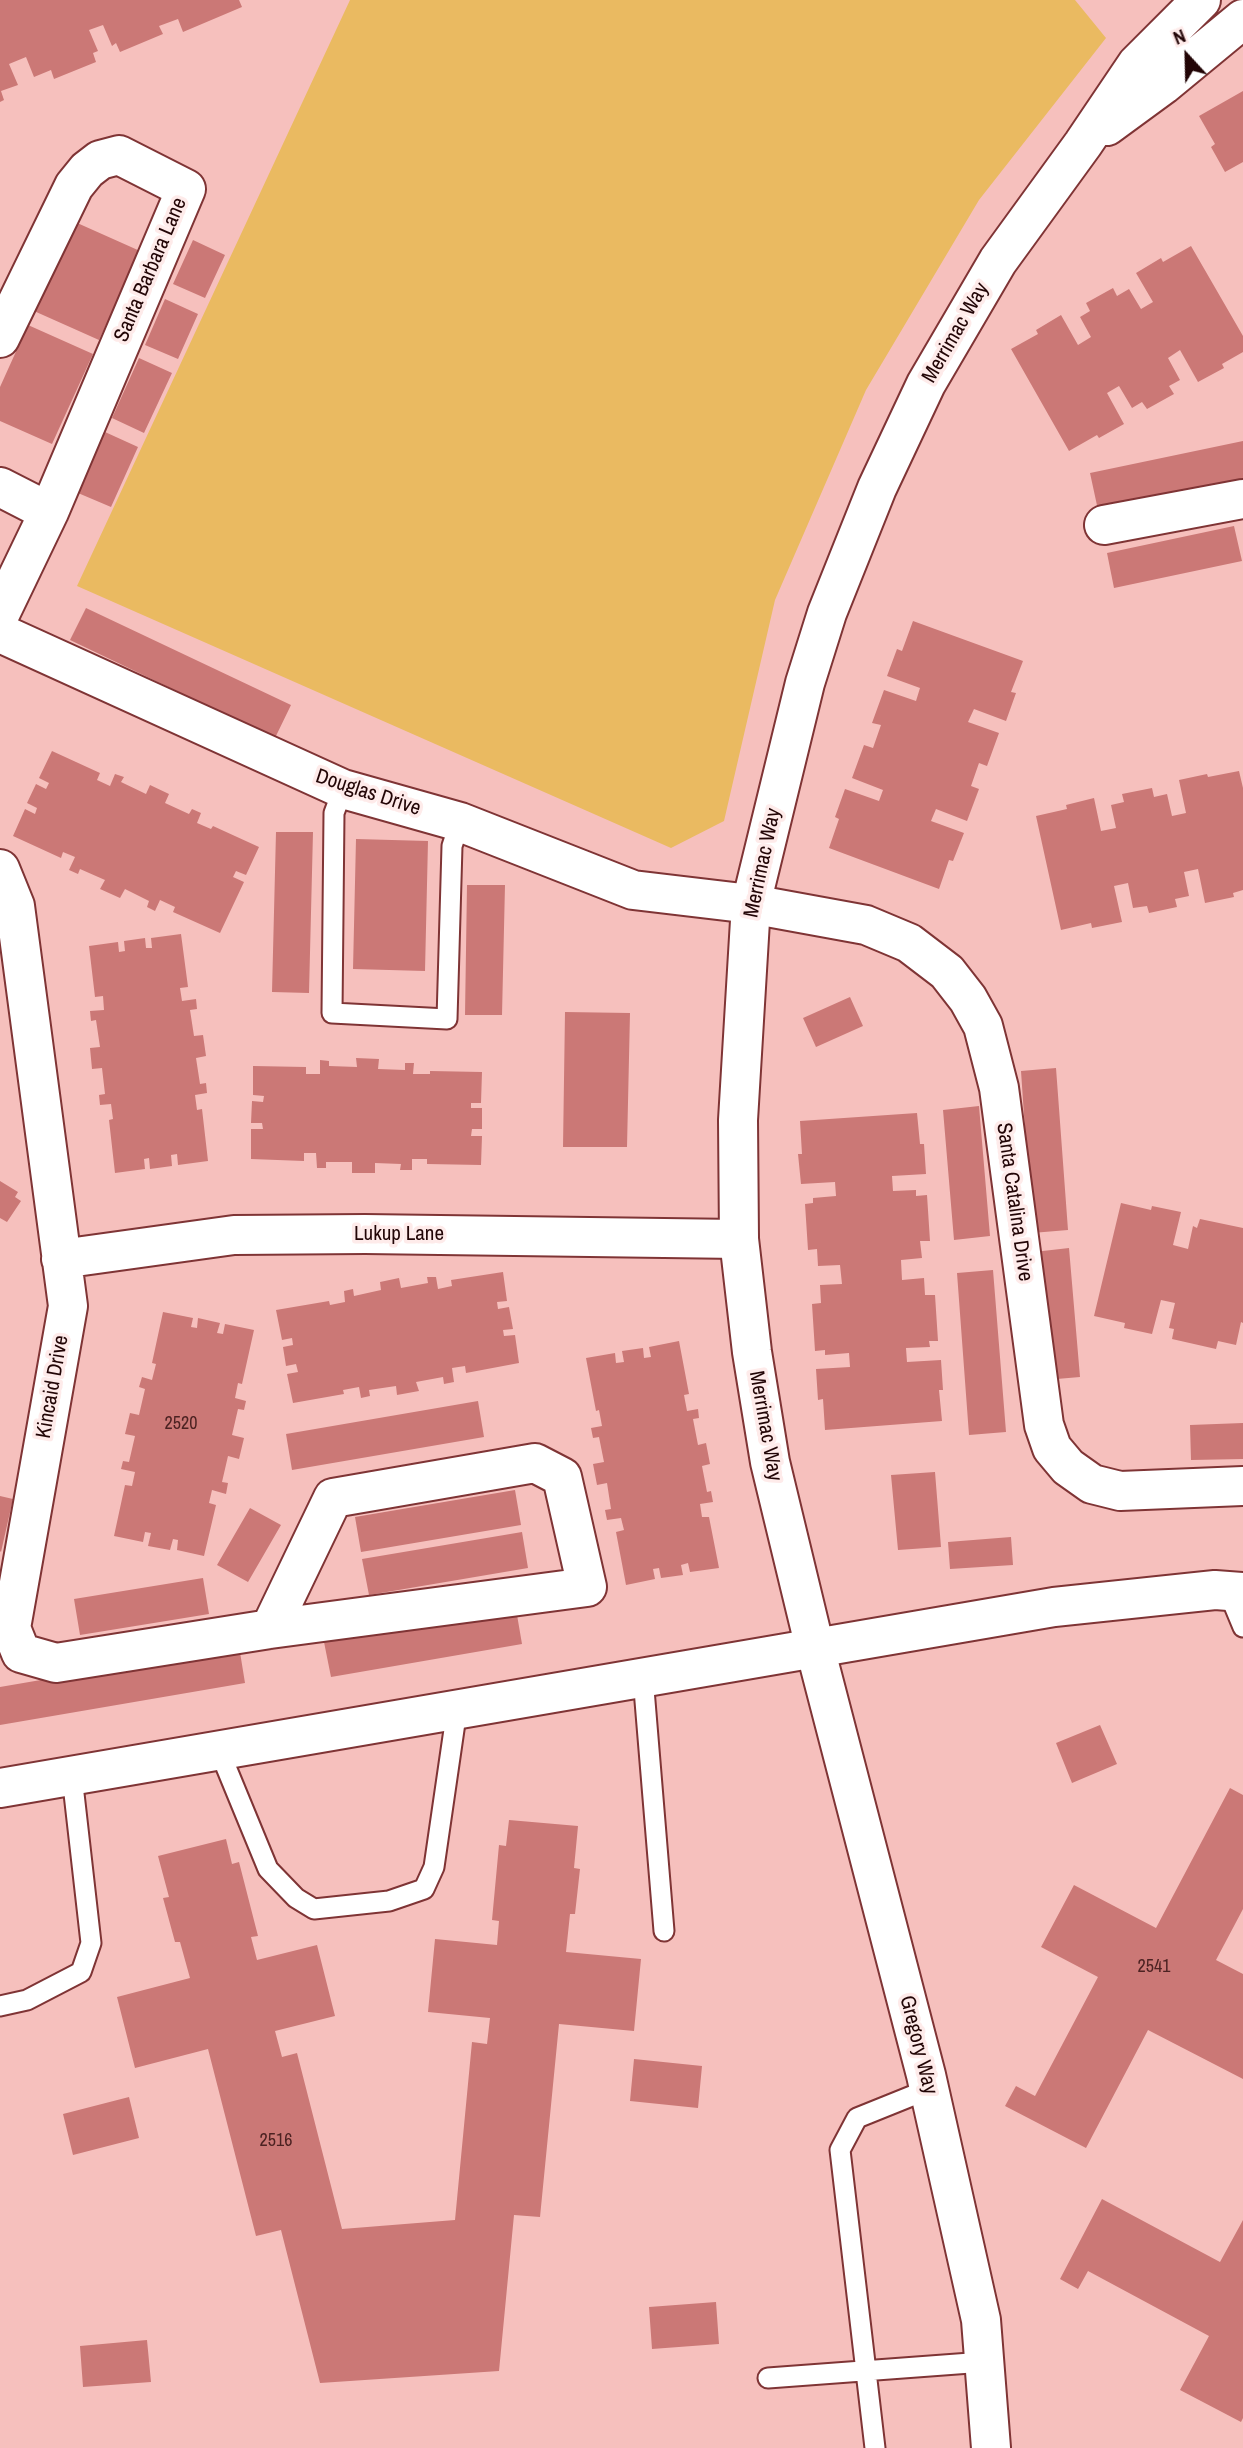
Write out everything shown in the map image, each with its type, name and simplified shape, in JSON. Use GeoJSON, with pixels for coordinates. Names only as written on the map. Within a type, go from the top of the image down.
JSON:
{"type":"FeatureCollection","features":[{"type":"Feature","properties":{"kind":"street","name":"Merrimac Way"},"geometry":{"type":"LineString","coordinates":[[815,1648],[770,1462],[752,1352],[739,1238],[738,1120],[751,904],[805,683],[827,613],[877,488],[926,384],[998,261],[1137,64],[1201,0]]}},
{"type":"Feature","properties":{"kind":"street","name":"Merrimac Way"},"geometry":{"type":"LineString","coordinates":[[1083,144],[1163,85],[1243,19]]}},
{"type":"Feature","properties":{"kind":"street","name":"Santa Barbara Lane"},"geometry":{"type":"LineString","coordinates":[[0,338],[74,186],[87,170],[100,160],[119,155],[186,189],[49,512],[0,614]]}},
{"type":"Feature","properties":{"kind":"street"},"geometry":{"type":"LineString","coordinates":[[0,488],[49,512]]}},
{"type":"Feature","properties":{"kind":"street"},"geometry":{"type":"LineString","coordinates":[[1104,525],[1243,499]]}},
{"type":"Feature","properties":{"kind":"street","name":"Douglas Drive"},"geometry":{"type":"LineString","coordinates":[[0,634],[342,789],[460,822],[633,890],[751,904]]}},
{"type":"Feature","properties":{"kind":"street","name":"Kincaid Drive"},"geometry":{"type":"LineString","coordinates":[[0,869],[15,906],[68,1306],[10,1628],[21,1653],[56,1663],[271,1629],[587,1587],[562,1477],[535,1462],[333,1498],[271,1629]]}},
{"type":"Feature","properties":{"kind":"street","name":"Santa Catalina Drive"},"geometry":{"type":"LineString","coordinates":[[751,904],[866,925],[909,943],[947,971],[984,1026],[999,1088],[1044,1425],[1052,1448],[1068,1467],[1093,1484],[1120,1491],[1243,1486]]}},
{"type":"Feature","properties":{"kind":"street","name":"Lukup Lane"},"geometry":{"type":"LineString","coordinates":[[61,1259],[234,1235],[739,1238]]}},
{"type":"Feature","properties":{"kind":"street"},"geometry":{"type":"LineString","coordinates":[[0,1788],[1054,1607],[1215,1590],[1236,1591]]}},
{"type":"Feature","properties":{"kind":"street","name":"Gregory Way"},"geometry":{"type":"LineString","coordinates":[[815,1648],[929,2089],[981,2320],[991,2448]]}},
{"type":"Feature","properties":{"kind":"lane"},"geometry":{"type":"LineString","coordinates":[[342,789],[334,813],[332,1013],[447,1019],[452,846],[460,822]]}},
{"type":"Feature","properties":{"kind":"lane"},"geometry":{"type":"LineString","coordinates":[[1236,1591],[1243,1627]]}},
{"type":"Feature","properties":{"kind":"lane"},"geometry":{"type":"LineString","coordinates":[[643,1677],[664,1931]]}},
{"type":"Feature","properties":{"kind":"lane"},"geometry":{"type":"LineString","coordinates":[[219,1751],[268,1869],[296,1898],[314,1909],[389,1901],[424,1889],[434,1867],[457,1709]]}},
{"type":"Feature","properties":{"kind":"lane"},"geometry":{"type":"LineString","coordinates":[[0,2006],[27,2000],[81,1972],[88,1952],[90,1942],[72,1776]]}},
{"type":"Feature","properties":{"kind":"lane"},"geometry":{"type":"LineString","coordinates":[[875,2448],[840,2150],[857,2118],[929,2089]]}},
{"type":"Feature","properties":{"kind":"lane"},"geometry":{"type":"LineString","coordinates":[[768,2378],[984,2362]]}},
{"type":"Feature","properties":{"kind":"shaded area"},"geometry":{"type":"Polygon","coordinates":[[[350,0],[1075,0],[1106,38],[979,200],[866,390],[775,600],[724,821],[671,848],[77,586],[350,0]]]}},
{"type":"Feature","properties":{"kind":"building"},"geometry":{"type":"Polygon","coordinates":[[[0,0],[239,0],[242,7],[183,32],[178,19],[159,26],[163,34],[120,52],[116,43],[112,46],[103,25],[89,30],[98,51],[93,53],[96,62],[54,79],[51,70],[34,77],[26,57],[9,64],[18,85],[1,91],[4,100],[0,102],[0,0]]]}},
{"type":"Feature","properties":{"kind":"building"},"geometry":{"type":"Polygon","coordinates":[[[1243,91],[1243,162],[1225,172],[1211,147],[1215,144],[1199,116],[1243,91]]]}},
{"type":"Feature","properties":{"kind":"building"},"geometry":{"type":"Polygon","coordinates":[[[75,222],[140,251],[99,340],[34,311],[75,222]]]}},
{"type":"Feature","properties":{"kind":"building"},"geometry":{"type":"Polygon","coordinates":[[[193,240],[225,255],[205,298],[173,284],[193,240]]]}},
{"type":"Feature","properties":{"kind":"building"},"geometry":{"type":"Polygon","coordinates":[[[1191,246],[1243,336],[1243,352],[1222,364],[1224,368],[1198,382],[1180,350],[1168,358],[1180,380],[1169,386],[1174,394],[1147,409],[1142,402],[1132,408],[1119,386],[1107,393],[1124,424],[1069,451],[1011,349],[1038,334],[1036,330],[1061,315],[1078,345],[1091,337],[1080,317],[1090,311],[1086,303],[1113,288],[1117,296],[1129,289],[1141,309],[1153,302],[1136,273],[1161,258],[1163,262],[1191,246]]]}},
{"type":"Feature","properties":{"kind":"building"},"geometry":{"type":"Polygon","coordinates":[[[165,299],[198,314],[178,359],[145,345],[165,299]]]}},
{"type":"Feature","properties":{"kind":"building"},"geometry":{"type":"Polygon","coordinates":[[[28,325],[93,354],[52,444],[0,421],[0,387],[28,325]]]}},
{"type":"Feature","properties":{"kind":"building"},"geometry":{"type":"Polygon","coordinates":[[[139,358],[172,373],[144,433],[112,418],[139,358]]]}},
{"type":"Feature","properties":{"kind":"building"},"geometry":{"type":"Polygon","coordinates":[[[105,432],[138,447],[111,507],[78,493],[105,432]]]}},
{"type":"Feature","properties":{"kind":"building"},"geometry":{"type":"Polygon","coordinates":[[[1243,441],[1243,479],[1098,510],[1090,473],[1243,441]]]}},
{"type":"Feature","properties":{"kind":"building"},"geometry":{"type":"Polygon","coordinates":[[[1234,526],[1242,561],[1114,588],[1107,553],[1234,526]]]}},
{"type":"Feature","properties":{"kind":"building"},"geometry":{"type":"Polygon","coordinates":[[[86,608],[291,705],[275,738],[70,640],[86,608]]]}},
{"type":"Feature","properties":{"kind":"building"},"geometry":{"type":"Polygon","coordinates":[[[913,621],[1023,661],[1011,692],[1016,693],[1006,721],[974,709],[968,722],[999,733],[987,766],[979,763],[971,786],[979,789],[967,821],[936,809],[931,821],[964,833],[953,861],[949,860],[939,889],[829,848],[839,819],[835,817],[845,789],[879,801],[883,790],[852,778],[864,745],[873,748],[881,725],[872,723],[884,690],[916,701],[920,688],[887,676],[897,649],[902,651],[913,621]]]}},
{"type":"Feature","properties":{"kind":"building"},"geometry":{"type":"Polygon","coordinates":[[[52,751],[100,773],[97,780],[110,786],[115,774],[124,777],[121,782],[146,794],[150,785],[169,794],[165,803],[189,814],[192,809],[201,813],[197,823],[211,829],[213,826],[259,847],[246,875],[236,871],[233,877],[244,882],[220,933],[173,912],[175,907],[160,900],[155,911],[147,907],[149,901],[125,889],[120,898],[100,889],[105,880],[80,869],[78,874],[69,870],[75,857],[63,852],[61,858],[13,836],[25,809],[35,814],[37,808],[27,803],[36,784],[46,789],[49,783],[39,778],[52,751]]]}},
{"type":"Feature","properties":{"kind":"building"},"geometry":{"type":"Polygon","coordinates":[[[1239,771],[1243,788],[1243,890],[1233,893],[1234,897],[1205,903],[1198,869],[1184,872],[1189,896],[1175,899],[1177,907],[1149,913],[1147,906],[1133,908],[1128,883],[1114,886],[1122,922],[1092,928],[1091,923],[1061,930],[1036,816],[1067,809],[1066,805],[1094,798],[1101,831],[1116,828],[1111,805],[1124,802],[1122,794],[1152,788],[1154,797],[1167,794],[1172,816],[1186,813],[1179,780],[1239,771]]]}},
{"type":"Feature","properties":{"kind":"building"},"geometry":{"type":"Polygon","coordinates":[[[276,832],[313,832],[309,993],[272,992],[276,832]]]}},
{"type":"Feature","properties":{"kind":"building"},"geometry":{"type":"Polygon","coordinates":[[[356,839],[428,841],[425,971],[353,969],[356,839]]]}},
{"type":"Feature","properties":{"kind":"building"},"geometry":{"type":"Polygon","coordinates":[[[467,885],[505,885],[502,1015],[465,1015],[467,885]]]}},
{"type":"Feature","properties":{"kind":"building"},"geometry":{"type":"Polygon","coordinates":[[[181,934],[188,987],[180,988],[182,1001],[196,999],[197,1009],[190,1010],[194,1036],[203,1035],[206,1056],[196,1058],[200,1084],[206,1083],[207,1093],[195,1095],[197,1110],[202,1109],[208,1161],[178,1165],[177,1154],[171,1155],[172,1166],[150,1169],[149,1158],[144,1159],[145,1169],[115,1173],[109,1120],[113,1119],[111,1104],[100,1105],[99,1095],[105,1094],[102,1068],[92,1069],[90,1048],[100,1047],[96,1020],[91,1021],[90,1011],[104,1010],[103,996],[95,997],[89,946],[118,942],[119,952],[125,951],[124,941],[145,938],[146,948],[152,948],[151,938],[181,934]]]}},
{"type":"Feature","properties":{"kind":"building"},"geometry":{"type":"Polygon","coordinates":[[[850,997],[863,1026],[816,1047],[803,1018],[850,997]]]}},
{"type":"Feature","properties":{"kind":"building"},"geometry":{"type":"Polygon","coordinates":[[[565,1012],[630,1013],[627,1147],[563,1147],[565,1012]]]}},
{"type":"Feature","properties":{"kind":"building"},"geometry":{"type":"Polygon","coordinates":[[[356,1058],[379,1059],[378,1069],[405,1070],[405,1063],[414,1063],[413,1074],[430,1074],[430,1071],[482,1072],[481,1103],[471,1103],[471,1108],[482,1108],[482,1129],[472,1129],[471,1136],[482,1136],[481,1165],[427,1164],[427,1159],[412,1159],[412,1170],[400,1170],[401,1164],[375,1163],[375,1173],[352,1173],[352,1162],[326,1162],[326,1168],[317,1168],[316,1153],[304,1153],[304,1161],[251,1159],[251,1129],[263,1129],[262,1123],[251,1123],[252,1101],[263,1102],[264,1096],[253,1095],[253,1066],[306,1067],[306,1074],[320,1074],[320,1060],[329,1061],[329,1066],[357,1067],[356,1058]]]}},
{"type":"Feature","properties":{"kind":"building"},"geometry":{"type":"Polygon","coordinates":[[[1056,1068],[1068,1230],[1032,1233],[1021,1071],[1056,1068]]]}},
{"type":"Feature","properties":{"kind":"building"},"geometry":{"type":"Polygon","coordinates":[[[979,1106],[990,1236],[954,1240],[943,1110],[979,1106]]]}},
{"type":"Feature","properties":{"kind":"building"},"geometry":{"type":"Polygon","coordinates":[[[917,1113],[920,1144],[924,1144],[926,1174],[892,1176],[893,1191],[916,1190],[916,1196],[927,1195],[930,1241],[920,1241],[922,1258],[901,1260],[902,1280],[924,1278],[925,1295],[935,1295],[938,1341],[929,1341],[930,1347],[906,1348],[907,1362],[941,1360],[943,1390],[939,1390],[942,1421],[825,1430],[823,1399],[818,1400],[816,1369],[850,1367],[849,1353],[825,1355],[825,1350],[815,1351],[812,1304],[821,1303],[820,1285],[842,1284],[840,1265],[818,1266],[817,1249],[808,1250],[805,1204],[813,1203],[813,1198],[836,1196],[835,1182],[801,1184],[798,1154],[802,1154],[800,1121],[917,1113]]]}},
{"type":"Feature","properties":{"kind":"building"},"geometry":{"type":"Polygon","coordinates":[[[0,1181],[18,1192],[15,1197],[21,1201],[7,1222],[0,1218],[0,1181]]]}},
{"type":"Feature","properties":{"kind":"building"},"geometry":{"type":"Polygon","coordinates":[[[1121,1203],[1151,1210],[1152,1206],[1181,1212],[1173,1245],[1188,1249],[1193,1226],[1197,1228],[1200,1219],[1243,1228],[1243,1323],[1241,1322],[1236,1345],[1218,1341],[1216,1349],[1172,1339],[1174,1329],[1169,1328],[1175,1303],[1161,1300],[1152,1334],[1124,1328],[1125,1323],[1094,1316],[1121,1203]]]}},
{"type":"Feature","properties":{"kind":"building"},"geometry":{"type":"Polygon","coordinates":[[[1069,1248],[1080,1377],[1045,1380],[1034,1252],[1069,1248]]]}},
{"type":"Feature","properties":{"kind":"building"},"geometry":{"type":"Polygon","coordinates":[[[993,1270],[1006,1432],[969,1435],[957,1273],[993,1270]]]}},
{"type":"Feature","properties":{"kind":"building"},"geometry":{"type":"Polygon","coordinates":[[[503,1272],[507,1301],[497,1302],[498,1309],[509,1307],[513,1329],[503,1330],[504,1336],[515,1335],[519,1363],[466,1373],[465,1366],[452,1368],[454,1382],[444,1384],[443,1377],[416,1382],[419,1391],[397,1395],[396,1386],[369,1390],[370,1396],[361,1398],[359,1387],[343,1390],[344,1394],[293,1403],[287,1374],[298,1372],[296,1364],[286,1366],[283,1347],[293,1345],[292,1338],[282,1340],[276,1310],[329,1301],[330,1305],[345,1302],[344,1291],[353,1289],[354,1296],[381,1290],[380,1282],[399,1278],[401,1288],[428,1283],[427,1277],[436,1277],[438,1289],[452,1286],[451,1280],[503,1272]]]}},
{"type":"Feature","properties":{"kind":"building"},"geometry":{"type":"Polygon","coordinates":[[[163,1312],[193,1318],[191,1327],[197,1328],[198,1318],[220,1323],[217,1333],[223,1334],[225,1324],[254,1330],[242,1384],[238,1383],[235,1398],[246,1401],[244,1410],[238,1409],[232,1435],[244,1438],[239,1459],[228,1456],[222,1482],[228,1483],[226,1494],[212,1490],[209,1503],[216,1505],[204,1556],[177,1550],[178,1540],[173,1539],[170,1550],[148,1546],[151,1533],[145,1532],[143,1542],[114,1536],[125,1485],[132,1486],[135,1472],[121,1469],[123,1461],[129,1462],[135,1436],[125,1434],[130,1413],[139,1415],[145,1389],[139,1387],[142,1377],[152,1380],[156,1364],[152,1363],[163,1312]]]}},
{"type":"Feature","properties":{"kind":"building"},"geometry":{"type":"Polygon","coordinates":[[[679,1341],[689,1394],[684,1395],[687,1411],[698,1409],[699,1418],[693,1419],[698,1445],[706,1443],[710,1464],[702,1466],[707,1492],[711,1491],[713,1502],[700,1504],[702,1517],[709,1517],[719,1568],[690,1572],[688,1563],[681,1565],[683,1575],[661,1578],[659,1568],[653,1569],[655,1579],[626,1585],[616,1532],[624,1530],[621,1518],[607,1520],[605,1510],[611,1509],[607,1483],[597,1485],[593,1464],[604,1462],[599,1437],[593,1438],[591,1428],[602,1426],[599,1410],[596,1411],[586,1358],[615,1353],[616,1363],[624,1362],[622,1351],[643,1348],[644,1358],[651,1357],[649,1347],[679,1341]]]}},
{"type":"Feature","properties":{"kind":"building"},"geometry":{"type":"Polygon","coordinates":[[[478,1401],[484,1437],[292,1470],[286,1434],[478,1401]]]}},
{"type":"Feature","properties":{"kind":"building"},"geometry":{"type":"Polygon","coordinates":[[[1243,1423],[1243,1459],[1191,1460],[1190,1425],[1243,1423]]]}},
{"type":"Feature","properties":{"kind":"building"},"geometry":{"type":"Polygon","coordinates":[[[935,1472],[941,1547],[898,1550],[891,1475],[935,1472]]]}},
{"type":"Feature","properties":{"kind":"building"},"geometry":{"type":"Polygon","coordinates":[[[515,1490],[521,1525],[361,1552],[355,1517],[515,1490]]]}},
{"type":"Feature","properties":{"kind":"building"},"geometry":{"type":"Polygon","coordinates":[[[0,1496],[13,1499],[1,1552],[0,1551],[0,1496]]]}},
{"type":"Feature","properties":{"kind":"building"},"geometry":{"type":"Polygon","coordinates":[[[250,1508],[281,1525],[248,1582],[217,1565],[250,1508]]]}},
{"type":"Feature","properties":{"kind":"building"},"geometry":{"type":"Polygon","coordinates":[[[522,1532],[528,1568],[369,1595],[362,1559],[522,1532]]]}},
{"type":"Feature","properties":{"kind":"building"},"geometry":{"type":"Polygon","coordinates":[[[1011,1537],[1013,1565],[950,1569],[948,1542],[1011,1537]]]}},
{"type":"Feature","properties":{"kind":"building"},"geometry":{"type":"Polygon","coordinates":[[[203,1578],[209,1614],[80,1635],[74,1599],[203,1578]]]}},
{"type":"Feature","properties":{"kind":"building"},"geometry":{"type":"Polygon","coordinates":[[[516,1609],[522,1644],[331,1677],[324,1642],[516,1609]]]}},
{"type":"Feature","properties":{"kind":"building"},"geometry":{"type":"Polygon","coordinates":[[[239,1646],[245,1683],[0,1725],[0,1687],[239,1646]]]}},
{"type":"Feature","properties":{"kind":"building"},"geometry":{"type":"Polygon","coordinates":[[[1100,1725],[1117,1764],[1072,1783],[1056,1743],[1100,1725]]]}},
{"type":"Feature","properties":{"kind":"building"},"geometry":{"type":"Polygon","coordinates":[[[1230,1788],[1243,1795],[1243,1909],[1216,1960],[1243,1974],[1243,2079],[1148,2030],[1086,2148],[1005,2106],[1016,2086],[1035,2096],[1098,1977],[1041,1947],[1074,1885],[1156,1928],[1230,1788]]]}},
{"type":"Feature","properties":{"kind":"building"},"geometry":{"type":"Polygon","coordinates":[[[509,1820],[578,1826],[574,1868],[580,1869],[575,1914],[570,1914],[566,1952],[641,1959],[634,2031],[559,2024],[540,2217],[514,2215],[499,2371],[320,2383],[281,2230],[256,2236],[208,2049],[135,2068],[117,1997],[190,1978],[180,1942],[175,1942],[163,1898],[169,1897],[158,1856],[226,1839],[232,1864],[239,1862],[258,1936],[251,1937],[257,1960],[317,1945],[335,2016],[275,2031],[282,2057],[297,2053],[342,2229],[455,2220],[472,2042],[487,2044],[490,2018],[428,2012],[435,1939],[497,1945],[499,1921],[492,1920],[499,1845],[506,1846],[509,1820]]]}},
{"type":"Feature","properties":{"kind":"building"},"geometry":{"type":"Polygon","coordinates":[[[634,2059],[702,2066],[698,2108],[630,2101],[634,2059]]]}},
{"type":"Feature","properties":{"kind":"building"},"geometry":{"type":"Polygon","coordinates":[[[129,2097],[139,2138],[73,2155],[63,2114],[129,2097]]]}},
{"type":"Feature","properties":{"kind":"building"},"geometry":{"type":"Polygon","coordinates":[[[1102,2199],[1220,2262],[1243,2220],[1241,2422],[1180,2390],[1209,2336],[1088,2271],[1078,2289],[1060,2279],[1102,2199]]]}},
{"type":"Feature","properties":{"kind":"building"},"geometry":{"type":"Polygon","coordinates":[[[716,2302],[719,2344],[652,2349],[649,2307],[716,2302]]]}},
{"type":"Feature","properties":{"kind":"building"},"geometry":{"type":"Polygon","coordinates":[[[147,2340],[151,2382],[83,2387],[80,2346],[147,2340]]]}}]}
